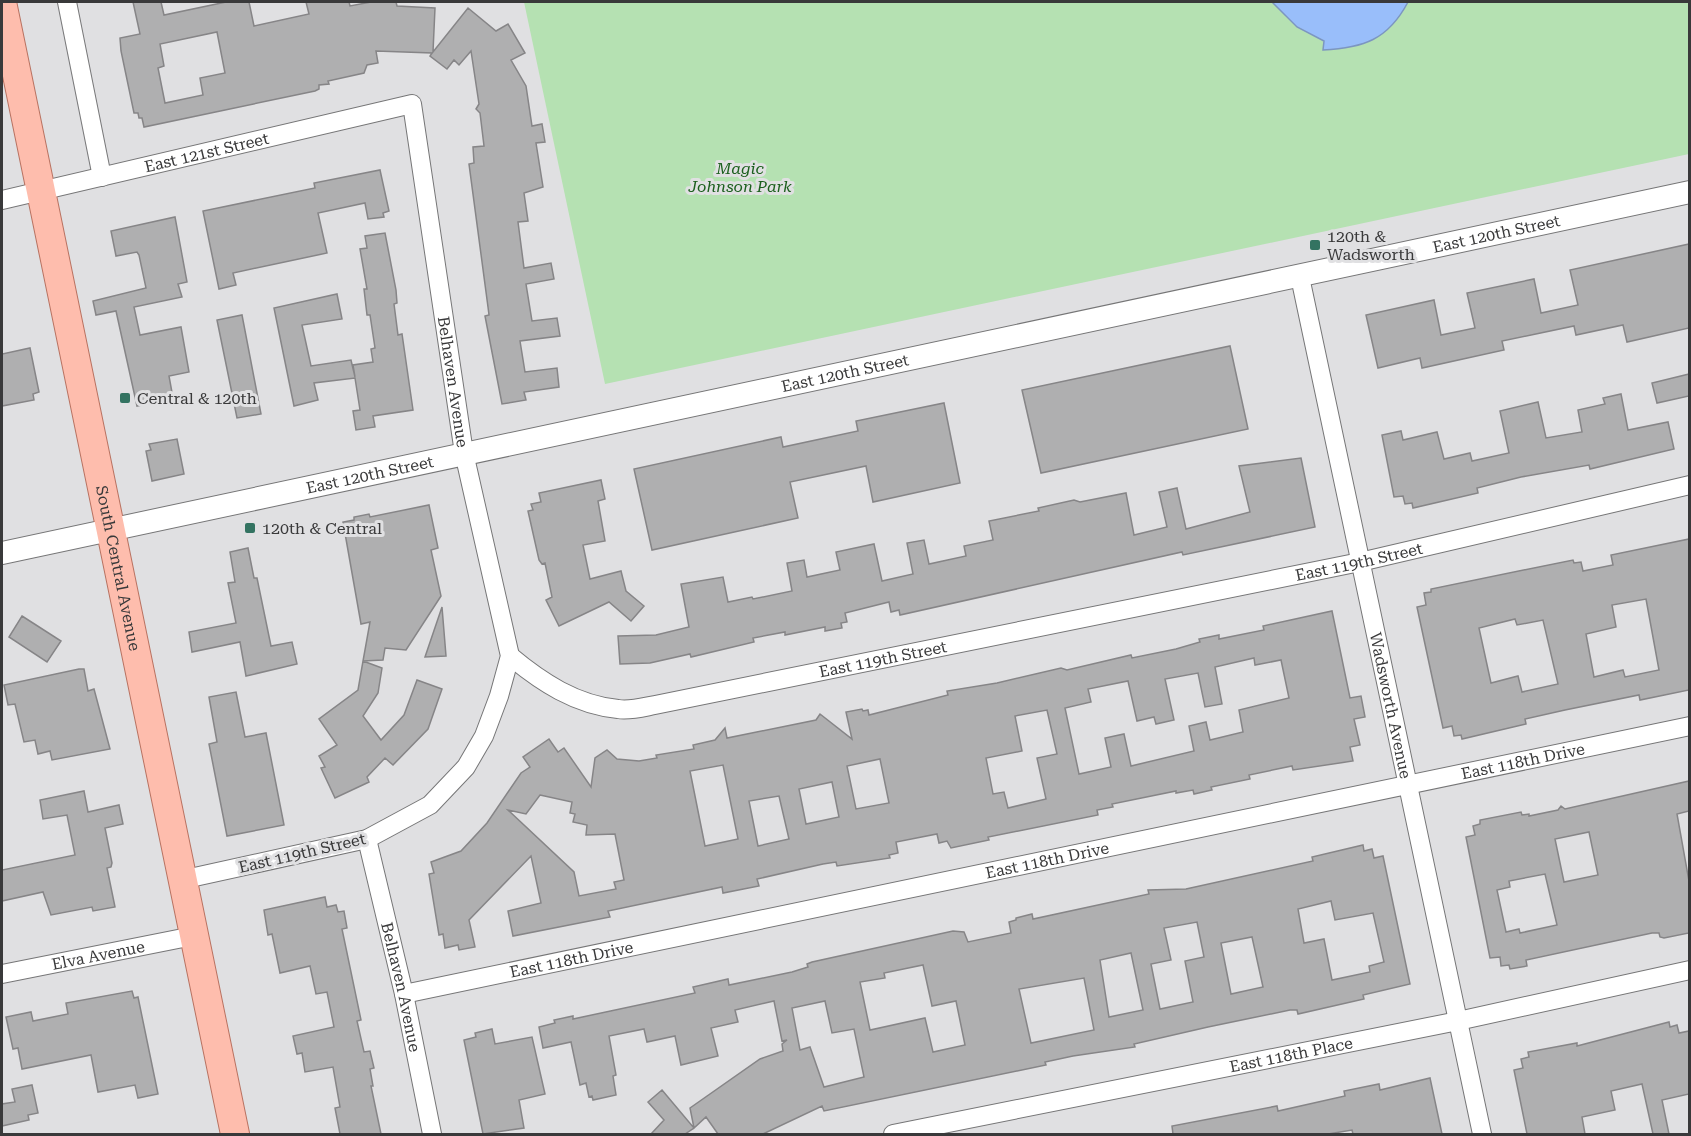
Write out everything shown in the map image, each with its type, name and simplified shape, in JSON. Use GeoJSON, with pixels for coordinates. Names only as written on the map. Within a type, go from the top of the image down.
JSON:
{"type":"FeatureCollection","features":[{"type":"Feature","properties":{"kind":"main road","name":"South Central Avenue"},"geometry":{"type":"LineString","coordinates":[[2,2],[108,530],[235,1134]]}},
{"type":"Feature","properties":{"kind":"street"},"geometry":{"type":"LineString","coordinates":[[66,2],[102,177]]}},
{"type":"Feature","properties":{"kind":"street","name":"East 121st Street"},"geometry":{"type":"LineString","coordinates":[[2,200],[412,104]]}},
{"type":"Feature","properties":{"kind":"street","name":"Belhaven Avenue"},"geometry":{"type":"LineString","coordinates":[[412,104],[464,453],[510,656]]}},
{"type":"Feature","properties":{"kind":"street","name":"East 120th Street"},"geometry":{"type":"LineString","coordinates":[[2,553],[464,453],[1300,278],[1689,192]]}},
{"type":"Feature","properties":{"kind":"street","name":"Wadsworth Avenue"},"geometry":{"type":"LineString","coordinates":[[1300,278],[1482,1134]]}},
{"type":"Feature","properties":{"kind":"street","name":"East 119th Street"},"geometry":{"type":"LineString","coordinates":[[182,880],[367,839],[430,805],[466,767],[484,736],[510,656],[542,683],[579,700],[619,710],[655,705],[1360,561],[1689,485]]}},
{"type":"Feature","properties":{"kind":"street","name":"East 118th Drive"},"geometry":{"type":"LineString","coordinates":[[404,994],[1689,726]]}},
{"type":"Feature","properties":{"kind":"street","name":"Belhaven Avenue"},"geometry":{"type":"LineString","coordinates":[[367,839],[404,994],[432,1134]]}},
{"type":"Feature","properties":{"kind":"street","name":"Elva Avenue"},"geometry":{"type":"LineString","coordinates":[[2,974],[193,936]]}},
{"type":"Feature","properties":{"kind":"street","name":"East 118th Place"},"geometry":{"type":"LineString","coordinates":[[893,1134],[1458,1021],[1689,970]]}},
{"type":"Feature","properties":{"kind":"green space","name":"Magic Johnson Park"},"geometry":{"type":"Polygon","coordinates":[[[524,2],[1689,2],[1689,154],[605,384],[524,2]]]}},
{"type":"Feature","properties":{"kind":"water"},"geometry":{"type":"Polygon","coordinates":[[[1272,2],[1408,2],[1392,25],[1373,40],[1350,47],[1323,50],[1324,41],[1297,27],[1272,2]]]}},
{"type":"Feature","properties":{"kind":"building"},"geometry":{"type":"Polygon","coordinates":[[[133,2],[161,2],[164,15],[226,2],[249,2],[254,26],[309,14],[306,2],[349,2],[350,6],[371,2],[396,2],[397,6],[435,8],[433,52],[468,8],[496,31],[508,24],[525,53],[511,60],[526,86],[532,126],[542,124],[545,142],[536,143],[543,187],[524,193],[528,221],[518,222],[524,268],[551,263],[554,279],[526,284],[532,321],[557,318],[560,336],[520,341],[525,372],[557,368],[559,387],[524,392],[526,400],[502,404],[485,316],[489,315],[469,164],[474,163],[473,147],[484,146],[480,113],[476,109],[479,104],[471,51],[459,65],[454,60],[447,69],[430,56],[432,53],[376,51],[378,63],[367,65],[364,73],[328,81],[329,84],[319,85],[319,89],[315,91],[144,127],[142,118],[139,118],[138,113],[134,113],[120,38],[140,34],[133,2]],[[217,32],[160,44],[164,66],[158,68],[165,103],[203,95],[200,78],[225,73],[217,32]]]}},
{"type":"Feature","properties":{"kind":"building"},"geometry":{"type":"Polygon","coordinates":[[[380,170],[389,211],[383,213],[384,217],[368,219],[365,203],[318,213],[327,253],[233,273],[236,285],[219,289],[203,211],[315,188],[314,183],[380,170]]]}},
{"type":"Feature","properties":{"kind":"building"},"geometry":{"type":"Polygon","coordinates":[[[175,217],[187,282],[178,284],[182,297],[134,307],[140,335],[181,327],[189,372],[169,376],[173,398],[137,406],[116,311],[96,315],[93,301],[146,288],[139,255],[137,252],[116,256],[111,231],[175,217]]]}},
{"type":"Feature","properties":{"kind":"building"},"geometry":{"type":"Polygon","coordinates":[[[385,233],[396,290],[397,303],[394,304],[398,335],[402,334],[413,410],[373,416],[375,427],[356,430],[353,411],[360,410],[355,378],[314,383],[318,400],[294,406],[274,308],[337,294],[342,319],[302,325],[311,366],[351,360],[355,377],[353,365],[373,362],[371,349],[375,348],[370,315],[367,315],[364,289],[367,289],[360,249],[367,248],[365,236],[385,233]]]}},
{"type":"Feature","properties":{"kind":"building"},"geometry":{"type":"Polygon","coordinates":[[[1689,244],[1689,328],[1627,342],[1623,325],[1576,335],[1574,326],[1502,341],[1504,350],[1422,368],[1420,358],[1378,368],[1366,315],[1434,300],[1441,335],[1475,328],[1467,293],[1534,279],[1541,313],[1578,305],[1570,270],[1689,244]]]}},
{"type":"Feature","properties":{"kind":"building"},"geometry":{"type":"Polygon","coordinates":[[[242,315],[261,414],[237,418],[217,320],[242,315]]]}},
{"type":"Feature","properties":{"kind":"building"},"geometry":{"type":"Polygon","coordinates":[[[1230,346],[1248,429],[1041,473],[1022,390],[1230,346]]]}},
{"type":"Feature","properties":{"kind":"building"},"geometry":{"type":"Polygon","coordinates":[[[30,348],[39,392],[33,394],[34,400],[2,406],[2,354],[30,348]]]}},
{"type":"Feature","properties":{"kind":"building"},"geometry":{"type":"Polygon","coordinates":[[[1689,374],[1689,396],[1657,403],[1652,383],[1689,374]]]}},
{"type":"Feature","properties":{"kind":"building"},"geometry":{"type":"Polygon","coordinates":[[[1621,394],[1628,430],[1668,422],[1674,449],[1590,469],[1589,465],[1521,477],[1477,488],[1478,493],[1413,508],[1412,503],[1405,504],[1403,496],[1394,497],[1382,435],[1401,431],[1403,440],[1437,432],[1444,459],[1470,453],[1472,461],[1509,453],[1500,411],[1538,402],[1546,438],[1582,432],[1578,410],[1605,404],[1603,398],[1621,394]]]}},
{"type":"Feature","properties":{"kind":"building"},"geometry":{"type":"Polygon","coordinates":[[[944,403],[960,483],[873,502],[866,466],[790,482],[798,518],[652,550],[634,469],[781,437],[783,447],[858,431],[856,421],[944,403]]]}},
{"type":"Feature","properties":{"kind":"building"},"geometry":{"type":"Polygon","coordinates":[[[177,439],[184,474],[152,481],[146,451],[151,450],[149,444],[177,439]]]}},
{"type":"Feature","properties":{"kind":"building"},"geometry":{"type":"Polygon","coordinates":[[[1301,458],[1315,527],[1183,555],[1182,552],[900,615],[899,610],[891,612],[889,602],[845,613],[847,622],[841,623],[842,628],[825,631],[825,627],[785,635],[785,632],[753,638],[754,642],[691,657],[690,654],[650,663],[620,664],[618,636],[656,635],[689,627],[681,584],[723,577],[728,602],[792,591],[787,563],[804,560],[807,577],[840,570],[836,552],[874,544],[882,581],[913,574],[907,543],[924,540],[929,564],[966,556],[964,546],[993,540],[989,521],[1039,511],[1038,508],[1074,500],[1080,502],[1126,493],[1134,535],[1167,527],[1159,492],[1177,488],[1186,529],[1250,512],[1239,466],[1301,458]]]}},
{"type":"Feature","properties":{"kind":"building"},"geometry":{"type":"Polygon","coordinates":[[[601,480],[605,499],[598,501],[605,541],[583,545],[590,579],[621,571],[626,591],[644,606],[631,621],[609,602],[559,626],[546,600],[552,597],[545,563],[542,564],[539,560],[528,511],[533,510],[531,504],[541,502],[539,493],[601,480]]]}},
{"type":"Feature","properties":{"kind":"building"},"geometry":{"type":"Polygon","coordinates":[[[429,505],[438,548],[431,550],[441,596],[406,650],[385,648],[383,660],[363,661],[370,622],[361,624],[343,522],[369,514],[370,517],[429,505]]]}},
{"type":"Feature","properties":{"kind":"building"},"geometry":{"type":"Polygon","coordinates":[[[1689,539],[1689,690],[1640,700],[1639,695],[1565,710],[1525,719],[1526,724],[1462,739],[1461,735],[1454,736],[1452,726],[1443,728],[1417,607],[1426,605],[1424,593],[1431,592],[1431,589],[1573,560],[1574,563],[1581,562],[1583,571],[1613,565],[1611,555],[1689,539]],[[1646,599],[1612,605],[1616,627],[1586,634],[1594,677],[1623,670],[1625,677],[1659,670],[1646,599]],[[1515,619],[1479,628],[1491,683],[1518,676],[1522,692],[1558,684],[1543,620],[1517,625],[1515,619]]]}},
{"type":"Feature","properties":{"kind":"building"},"geometry":{"type":"Polygon","coordinates":[[[248,548],[254,578],[257,578],[271,646],[292,642],[297,664],[246,676],[240,642],[192,652],[189,632],[236,623],[228,583],[235,582],[230,552],[248,548]]]}},
{"type":"Feature","properties":{"kind":"building"},"geometry":{"type":"Polygon","coordinates":[[[442,607],[446,656],[425,657],[442,607]]]}},
{"type":"Feature","properties":{"kind":"building"},"geometry":{"type":"Polygon","coordinates":[[[1332,611],[1350,698],[1361,696],[1365,717],[1354,719],[1360,745],[1350,747],[1353,761],[1293,770],[1292,766],[1249,775],[1250,779],[1211,787],[1212,790],[1194,794],[1193,790],[1176,793],[1176,791],[1112,804],[1113,807],[1097,810],[1098,815],[988,837],[989,840],[951,848],[947,841],[939,843],[937,834],[896,842],[898,853],[889,855],[890,858],[837,866],[836,862],[823,864],[757,879],[759,886],[723,893],[722,887],[608,911],[610,917],[513,936],[508,911],[541,903],[531,856],[469,920],[475,947],[459,950],[458,945],[445,948],[443,934],[439,935],[429,874],[434,873],[431,862],[461,851],[487,823],[521,773],[530,767],[523,757],[549,739],[558,752],[564,748],[591,787],[595,758],[607,750],[617,759],[639,761],[657,758],[656,755],[694,749],[693,745],[715,740],[725,728],[727,738],[816,720],[820,714],[852,739],[846,712],[862,709],[863,711],[868,710],[869,715],[948,695],[947,691],[997,683],[1061,668],[1067,670],[1131,655],[1132,658],[1176,649],[1200,642],[1199,639],[1219,635],[1219,639],[1264,630],[1263,626],[1332,611]],[[1254,658],[1215,667],[1222,704],[1205,707],[1198,673],[1165,679],[1174,720],[1156,724],[1154,717],[1137,721],[1128,681],[1088,689],[1091,702],[1065,708],[1079,774],[1111,767],[1105,738],[1124,734],[1131,766],[1194,751],[1189,726],[1206,722],[1210,740],[1243,732],[1239,710],[1289,698],[1281,660],[1255,665],[1254,658]],[[1047,710],[1015,716],[1022,751],[986,758],[993,794],[1004,792],[1008,808],[1046,799],[1037,758],[1057,754],[1047,710]],[[880,759],[847,766],[856,809],[889,803],[880,759]],[[723,765],[690,771],[705,846],[738,839],[723,765]],[[832,782],[799,789],[806,824],[839,817],[832,782]],[[540,795],[526,814],[508,810],[574,872],[579,896],[616,889],[614,882],[624,880],[615,834],[586,835],[587,825],[573,822],[575,814],[570,813],[572,802],[540,795]],[[779,796],[749,801],[758,846],[789,839],[779,796]]]}},
{"type":"Feature","properties":{"kind":"building"},"geometry":{"type":"Polygon","coordinates":[[[22,616],[61,641],[47,662],[9,637],[22,616]]]}},
{"type":"Feature","properties":{"kind":"building"},"geometry":{"type":"Polygon","coordinates":[[[363,661],[382,668],[378,693],[363,716],[381,740],[404,715],[417,680],[442,689],[428,729],[393,765],[385,758],[367,777],[369,782],[335,798],[321,768],[325,767],[319,756],[337,745],[319,719],[358,690],[363,661]]]}},
{"type":"Feature","properties":{"kind":"building"},"geometry":{"type":"Polygon","coordinates":[[[84,669],[88,691],[94,689],[110,749],[52,760],[50,751],[38,754],[35,740],[24,742],[15,704],[8,705],[4,685],[84,669]]]}},
{"type":"Feature","properties":{"kind":"building"},"geometry":{"type":"Polygon","coordinates":[[[236,692],[245,737],[266,733],[284,825],[227,836],[209,744],[217,742],[209,697],[236,692]]]}},
{"type":"Feature","properties":{"kind":"building"},"geometry":{"type":"Polygon","coordinates":[[[1689,781],[1689,811],[1677,814],[1689,881],[1689,933],[1664,938],[1660,937],[1659,933],[1652,933],[1526,960],[1527,966],[1510,969],[1509,965],[1501,966],[1500,957],[1490,958],[1466,837],[1475,835],[1473,826],[1480,824],[1480,820],[1521,812],[1522,815],[1529,814],[1529,816],[1558,810],[1561,806],[1565,809],[1689,781]],[[1589,832],[1555,839],[1564,882],[1598,875],[1589,832]],[[1545,874],[1509,881],[1510,887],[1497,890],[1506,932],[1519,929],[1520,933],[1557,925],[1545,874]]]}},
{"type":"Feature","properties":{"kind":"building"},"geometry":{"type":"Polygon","coordinates":[[[84,791],[88,812],[119,805],[123,824],[105,828],[112,863],[111,867],[107,868],[115,907],[93,911],[92,907],[51,915],[43,892],[2,901],[2,870],[75,855],[67,815],[43,819],[40,800],[84,791]]]}},
{"type":"Feature","properties":{"kind":"building"},"geometry":{"type":"Polygon","coordinates":[[[1363,845],[1364,851],[1372,849],[1374,858],[1383,856],[1410,984],[1363,995],[1364,999],[1298,1014],[1297,1010],[1290,1010],[1134,1044],[1135,1047],[1073,1056],[1045,1062],[1046,1065],[824,1111],[822,1106],[763,1134],[718,1134],[706,1117],[694,1128],[690,1108],[760,1059],[783,1051],[782,1044],[787,1040],[782,1041],[774,1001],[735,1010],[738,1022],[711,1028],[718,1056],[681,1065],[675,1036],[647,1042],[644,1029],[609,1036],[616,1075],[613,1076],[616,1095],[593,1100],[592,1096],[589,1097],[586,1083],[580,1085],[571,1042],[543,1048],[539,1027],[555,1023],[554,1020],[573,1016],[573,1019],[695,993],[693,987],[728,979],[729,985],[792,972],[808,967],[807,964],[812,962],[953,931],[964,932],[968,942],[1011,933],[1009,922],[1016,918],[1032,914],[1033,919],[1149,894],[1148,890],[1186,889],[1313,861],[1312,857],[1363,845]],[[1331,901],[1298,909],[1304,943],[1324,939],[1332,980],[1370,972],[1369,966],[1384,962],[1373,913],[1335,920],[1331,901]],[[1197,922],[1164,928],[1171,960],[1151,964],[1160,1009],[1193,1002],[1185,961],[1204,957],[1197,922]],[[1252,937],[1221,943],[1231,994],[1263,987],[1252,937]],[[1131,953],[1100,960],[1109,1017],[1143,1010],[1131,953]],[[923,965],[884,973],[885,978],[860,982],[870,1030],[925,1018],[933,1052],[965,1045],[956,1001],[932,1006],[923,965]],[[1084,978],[1019,989],[1031,1043],[1094,1030],[1084,978]],[[825,1001],[792,1008],[800,1050],[810,1047],[824,1087],[864,1077],[854,1029],[832,1033],[825,1001]]]}},
{"type":"Feature","properties":{"kind":"building"},"geometry":{"type":"Polygon","coordinates":[[[325,897],[327,907],[336,905],[338,912],[344,911],[347,928],[342,929],[361,1020],[357,1021],[364,1052],[370,1051],[374,1068],[370,1069],[373,1086],[371,1086],[381,1134],[340,1134],[335,1108],[340,1107],[333,1067],[305,1072],[302,1053],[297,1054],[293,1036],[334,1027],[327,992],[316,994],[310,966],[280,973],[272,934],[268,935],[264,910],[325,897]]]}},
{"type":"Feature","properties":{"kind":"building"},"geometry":{"type":"Polygon","coordinates":[[[132,991],[134,998],[138,997],[158,1094],[138,1098],[135,1085],[98,1092],[91,1055],[22,1069],[18,1048],[13,1049],[6,1017],[31,1012],[33,1021],[68,1014],[66,1003],[132,991]]]}},
{"type":"Feature","properties":{"kind":"building"},"geometry":{"type":"Polygon","coordinates":[[[1669,1022],[1670,1027],[1677,1025],[1679,1033],[1689,1031],[1689,1094],[1662,1100],[1669,1134],[1653,1134],[1642,1084],[1611,1091],[1615,1110],[1582,1117],[1585,1134],[1527,1134],[1514,1070],[1523,1068],[1521,1059],[1529,1057],[1528,1052],[1577,1043],[1577,1046],[1669,1022]]]}},
{"type":"Feature","properties":{"kind":"building"},"geometry":{"type":"Polygon","coordinates":[[[492,1029],[495,1044],[532,1037],[545,1094],[519,1100],[524,1128],[483,1134],[464,1040],[476,1037],[475,1033],[492,1029]]]}},
{"type":"Feature","properties":{"kind":"building"},"geometry":{"type":"Polygon","coordinates":[[[1430,1078],[1442,1134],[1353,1134],[1352,1130],[1328,1134],[1173,1134],[1172,1126],[1277,1106],[1278,1111],[1345,1096],[1344,1091],[1379,1084],[1380,1090],[1430,1078]]]}},
{"type":"Feature","properties":{"kind":"building"},"geometry":{"type":"Polygon","coordinates":[[[32,1085],[38,1113],[28,1115],[29,1120],[2,1126],[2,1104],[15,1102],[12,1089],[32,1085]]]}},
{"type":"Feature","properties":{"kind":"building"},"geometry":{"type":"Polygon","coordinates":[[[662,1090],[694,1128],[685,1134],[651,1134],[664,1120],[648,1102],[662,1090]]]}},
{"type":"Feature","properties":{"kind":"place","name":"120th & Wadsworth"},"geometry":{"type":"Point","coordinates":[1315,245]}},
{"type":"Feature","properties":{"kind":"place","name":"Central & 120th"},"geometry":{"type":"Point","coordinates":[125,398]}},
{"type":"Feature","properties":{"kind":"place","name":"120th & Central"},"geometry":{"type":"Point","coordinates":[250,528]}}]}
